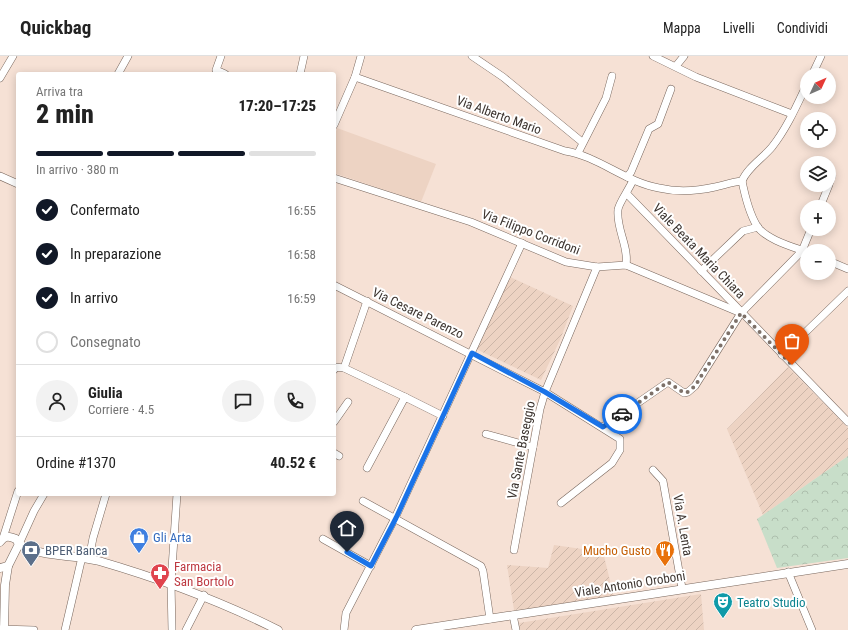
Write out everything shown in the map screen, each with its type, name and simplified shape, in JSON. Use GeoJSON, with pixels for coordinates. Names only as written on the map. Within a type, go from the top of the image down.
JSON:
{"type":"FeatureCollection","features":[{"type":"Feature","properties":{"kind":"street"},"geometry":{"type":"LineString","coordinates":[[0,78],[13,56]]}},
{"type":"Feature","properties":{"kind":"street"},"geometry":{"type":"LineString","coordinates":[[119,72],[128,56]]}},
{"type":"Feature","properties":{"kind":"street"},"geometry":{"type":"LineString","coordinates":[[220,72],[216,70],[221,56]]}},
{"type":"Feature","properties":{"kind":"street"},"geometry":{"type":"LineString","coordinates":[[300,72],[304,56]]}},
{"type":"Feature","properties":{"kind":"street"},"geometry":{"type":"LineString","coordinates":[[336,120],[355,76],[361,56]]}},
{"type":"Feature","properties":{"kind":"street"},"geometry":{"type":"LineString","coordinates":[[472,56],[503,77],[582,142]]}},
{"type":"Feature","properties":{"kind":"street"},"geometry":{"type":"LineString","coordinates":[[653,56],[696,76],[792,114]]}},
{"type":"Feature","properties":{"kind":"street"},"geometry":{"type":"LineString","coordinates":[[676,66],[684,56]]}},
{"type":"Feature","properties":{"kind":"street"},"geometry":{"type":"LineString","coordinates":[[815,68],[821,56]]}},
{"type":"Feature","properties":{"kind":"street","name":"Via Alberto Mario"},"geometry":{"type":"LineString","coordinates":[[355,76],[565,151],[578,153],[630,178],[659,188],[687,190],[713,187],[742,181]]}},
{"type":"Feature","properties":{"kind":"street"},"geometry":{"type":"LineString","coordinates":[[578,153],[582,142],[606,98],[612,76]]}},
{"type":"Feature","properties":{"kind":"street"},"geometry":{"type":"LineString","coordinates":[[626,265],[626,249],[619,227],[618,209],[627,194],[631,172],[650,129],[658,124],[671,89]]}},
{"type":"Feature","properties":{"kind":"street"},"geometry":{"type":"LineString","coordinates":[[800,98],[773,146],[744,175],[742,181],[748,206],[758,228],[774,239],[800,249]]}},
{"type":"Feature","properties":{"kind":"street"},"geometry":{"type":"LineString","coordinates":[[0,176],[16,183]]}},
{"type":"Feature","properties":{"kind":"street","name":"Via Filippo Corridoni"},"geometry":{"type":"LineString","coordinates":[[336,179],[471,222],[566,262],[597,268],[626,265],[741,313]]}},
{"type":"Feature","properties":{"kind":"street","name":"Viale Beata Maria Chiara"},"geometry":{"type":"LineString","coordinates":[[627,194],[848,422]]}},
{"type":"Feature","properties":{"kind":"street"},"geometry":{"type":"LineString","coordinates":[[701,271],[744,231],[758,228]]}},
{"type":"Feature","properties":{"kind":"street"},"geometry":{"type":"LineString","coordinates":[[344,630],[346,613],[396,518],[522,243]]}},
{"type":"Feature","properties":{"kind":"street"},"geometry":{"type":"LineString","coordinates":[[603,427],[668,382],[684,393],[688,392],[695,386],[741,313],[800,256]]}},
{"type":"Feature","properties":{"kind":"street"},"geometry":{"type":"LineString","coordinates":[[836,264],[848,269]]}},
{"type":"Feature","properties":{"kind":"street","name":"Via Sante Baseggio"},"geometry":{"type":"LineString","coordinates":[[514,550],[545,392],[597,268]]}},
{"type":"Feature","properties":{"kind":"street","name":"Via Cesare Parenzo"},"geometry":{"type":"LineString","coordinates":[[336,286],[472,353],[545,392],[620,439],[620,450],[612,463],[561,504]]}},
{"type":"Feature","properties":{"kind":"street"},"geometry":{"type":"LineString","coordinates":[[782,355],[848,291]]}},
{"type":"Feature","properties":{"kind":"street"},"geometry":{"type":"LineString","coordinates":[[344,368],[367,301]]}},
{"type":"Feature","properties":{"kind":"street"},"geometry":{"type":"LineString","coordinates":[[336,367],[344,368],[443,416]]}},
{"type":"Feature","properties":{"kind":"street"},"geometry":{"type":"LineString","coordinates":[[367,468],[405,397]]}},
{"type":"Feature","properties":{"kind":"street"},"geometry":{"type":"LineString","coordinates":[[336,419],[348,402]]}},
{"type":"Feature","properties":{"kind":"street"},"geometry":{"type":"LineString","coordinates":[[486,434],[533,447]]}},
{"type":"Feature","properties":{"kind":"street","name":"Via A. Lenta"},"geometry":{"type":"LineString","coordinates":[[653,470],[663,481],[682,588]]}},
{"type":"Feature","properties":{"kind":"street"},"geometry":{"type":"LineString","coordinates":[[2,540],[16,496]]}},
{"type":"Feature","properties":{"kind":"street"},"geometry":{"type":"LineString","coordinates":[[34,630],[2,629],[8,566],[34,511],[43,496]]}},
{"type":"Feature","properties":{"kind":"street"},"geometry":{"type":"LineString","coordinates":[[65,630],[105,496]]}},
{"type":"Feature","properties":{"kind":"street"},"geometry":{"type":"LineString","coordinates":[[172,630],[171,583],[177,496]]}},
{"type":"Feature","properties":{"kind":"street"},"geometry":{"type":"LineString","coordinates":[[363,501],[481,566],[490,619]]}},
{"type":"Feature","properties":{"kind":"street"},"geometry":{"type":"LineString","coordinates":[[2,540],[8,536],[16,539],[19,544],[29,551]]}},
{"type":"Feature","properties":{"kind":"street"},"geometry":{"type":"LineString","coordinates":[[323,538],[371,566]]}},
{"type":"Feature","properties":{"kind":"street"},"geometry":{"type":"LineString","coordinates":[[15,553],[29,551],[86,558],[171,583],[204,595],[278,630]]}},
{"type":"Feature","properties":{"kind":"street","name":"Viale Antonio Oroboni"},"geometry":{"type":"LineString","coordinates":[[416,630],[682,588],[848,564]]}},
{"type":"Feature","properties":{"kind":"street"},"geometry":{"type":"LineString","coordinates":[[0,568],[8,566]]}},
{"type":"Feature","properties":{"kind":"street"},"geometry":{"type":"LineString","coordinates":[[788,572],[812,630]]}},
{"type":"Feature","properties":{"kind":"street"},"geometry":{"type":"LineString","coordinates":[[186,630],[204,595]]}},
{"type":"Feature","properties":{"kind":"street"},"geometry":{"type":"LineString","coordinates":[[514,615],[516,630]]}},
{"type":"Feature","properties":{"kind":"shaded area"},"geometry":{"type":"Polygon","coordinates":[[[337,128],[436,164],[421,202],[336,174],[337,128]]]}},
{"type":"Feature","properties":{"kind":"shaded area"},"geometry":{"type":"Polygon","coordinates":[[[508,276],[573,306],[560,340],[541,380],[476,349],[508,276]]]}},
{"type":"Feature","properties":{"kind":"shaded area"},"geometry":{"type":"Polygon","coordinates":[[[788,367],[848,428],[848,456],[763,515],[727,429],[788,367]]]}},
{"type":"Feature","properties":{"kind":"shaded area"},"geometry":{"type":"Polygon","coordinates":[[[554,545],[603,552],[615,601],[514,610],[507,565],[548,568],[554,545]]]}},
{"type":"Feature","properties":{"kind":"shaded area"},"geometry":{"type":"Polygon","coordinates":[[[701,594],[704,630],[520,630],[519,623],[701,594]]]}},
{"type":"Feature","properties":{"kind":"green space"},"geometry":{"type":"Polygon","coordinates":[[[848,456],[848,558],[777,568],[757,519],[848,456]]]}},
{"type":"Feature","properties":{"kind":"way so far"},"geometry":{"type":"LineString","coordinates":[[622,414],[668,382],[684,393],[688,392],[695,386],[741,313],[792,365]]}},
{"type":"Feature","properties":{"kind":"place","name":"Gli Arta"},"geometry":{"type":"Point","coordinates":[139,554]}},
{"type":"Feature","properties":{"kind":"place","name":"BPER Banca"},"geometry":{"type":"Point","coordinates":[31,567]}},
{"type":"Feature","properties":{"kind":"place","name":"Mucho Gusto"},"geometry":{"type":"Point","coordinates":[665,567]}},
{"type":"Feature","properties":{"kind":"place","name":"Farmacia San Bortolo"},"geometry":{"type":"Point","coordinates":[160,590]}},
{"type":"Feature","properties":{"kind":"place","name":"Teatro Studio"},"geometry":{"type":"Point","coordinates":[723,619]}},
{"type":"Feature","properties":{"kind":"route"},"geometry":{"type":"LineString","coordinates":[[347,552],[371,566],[396,518],[472,353],[545,392],[603,427],[622,414]]}}]}
